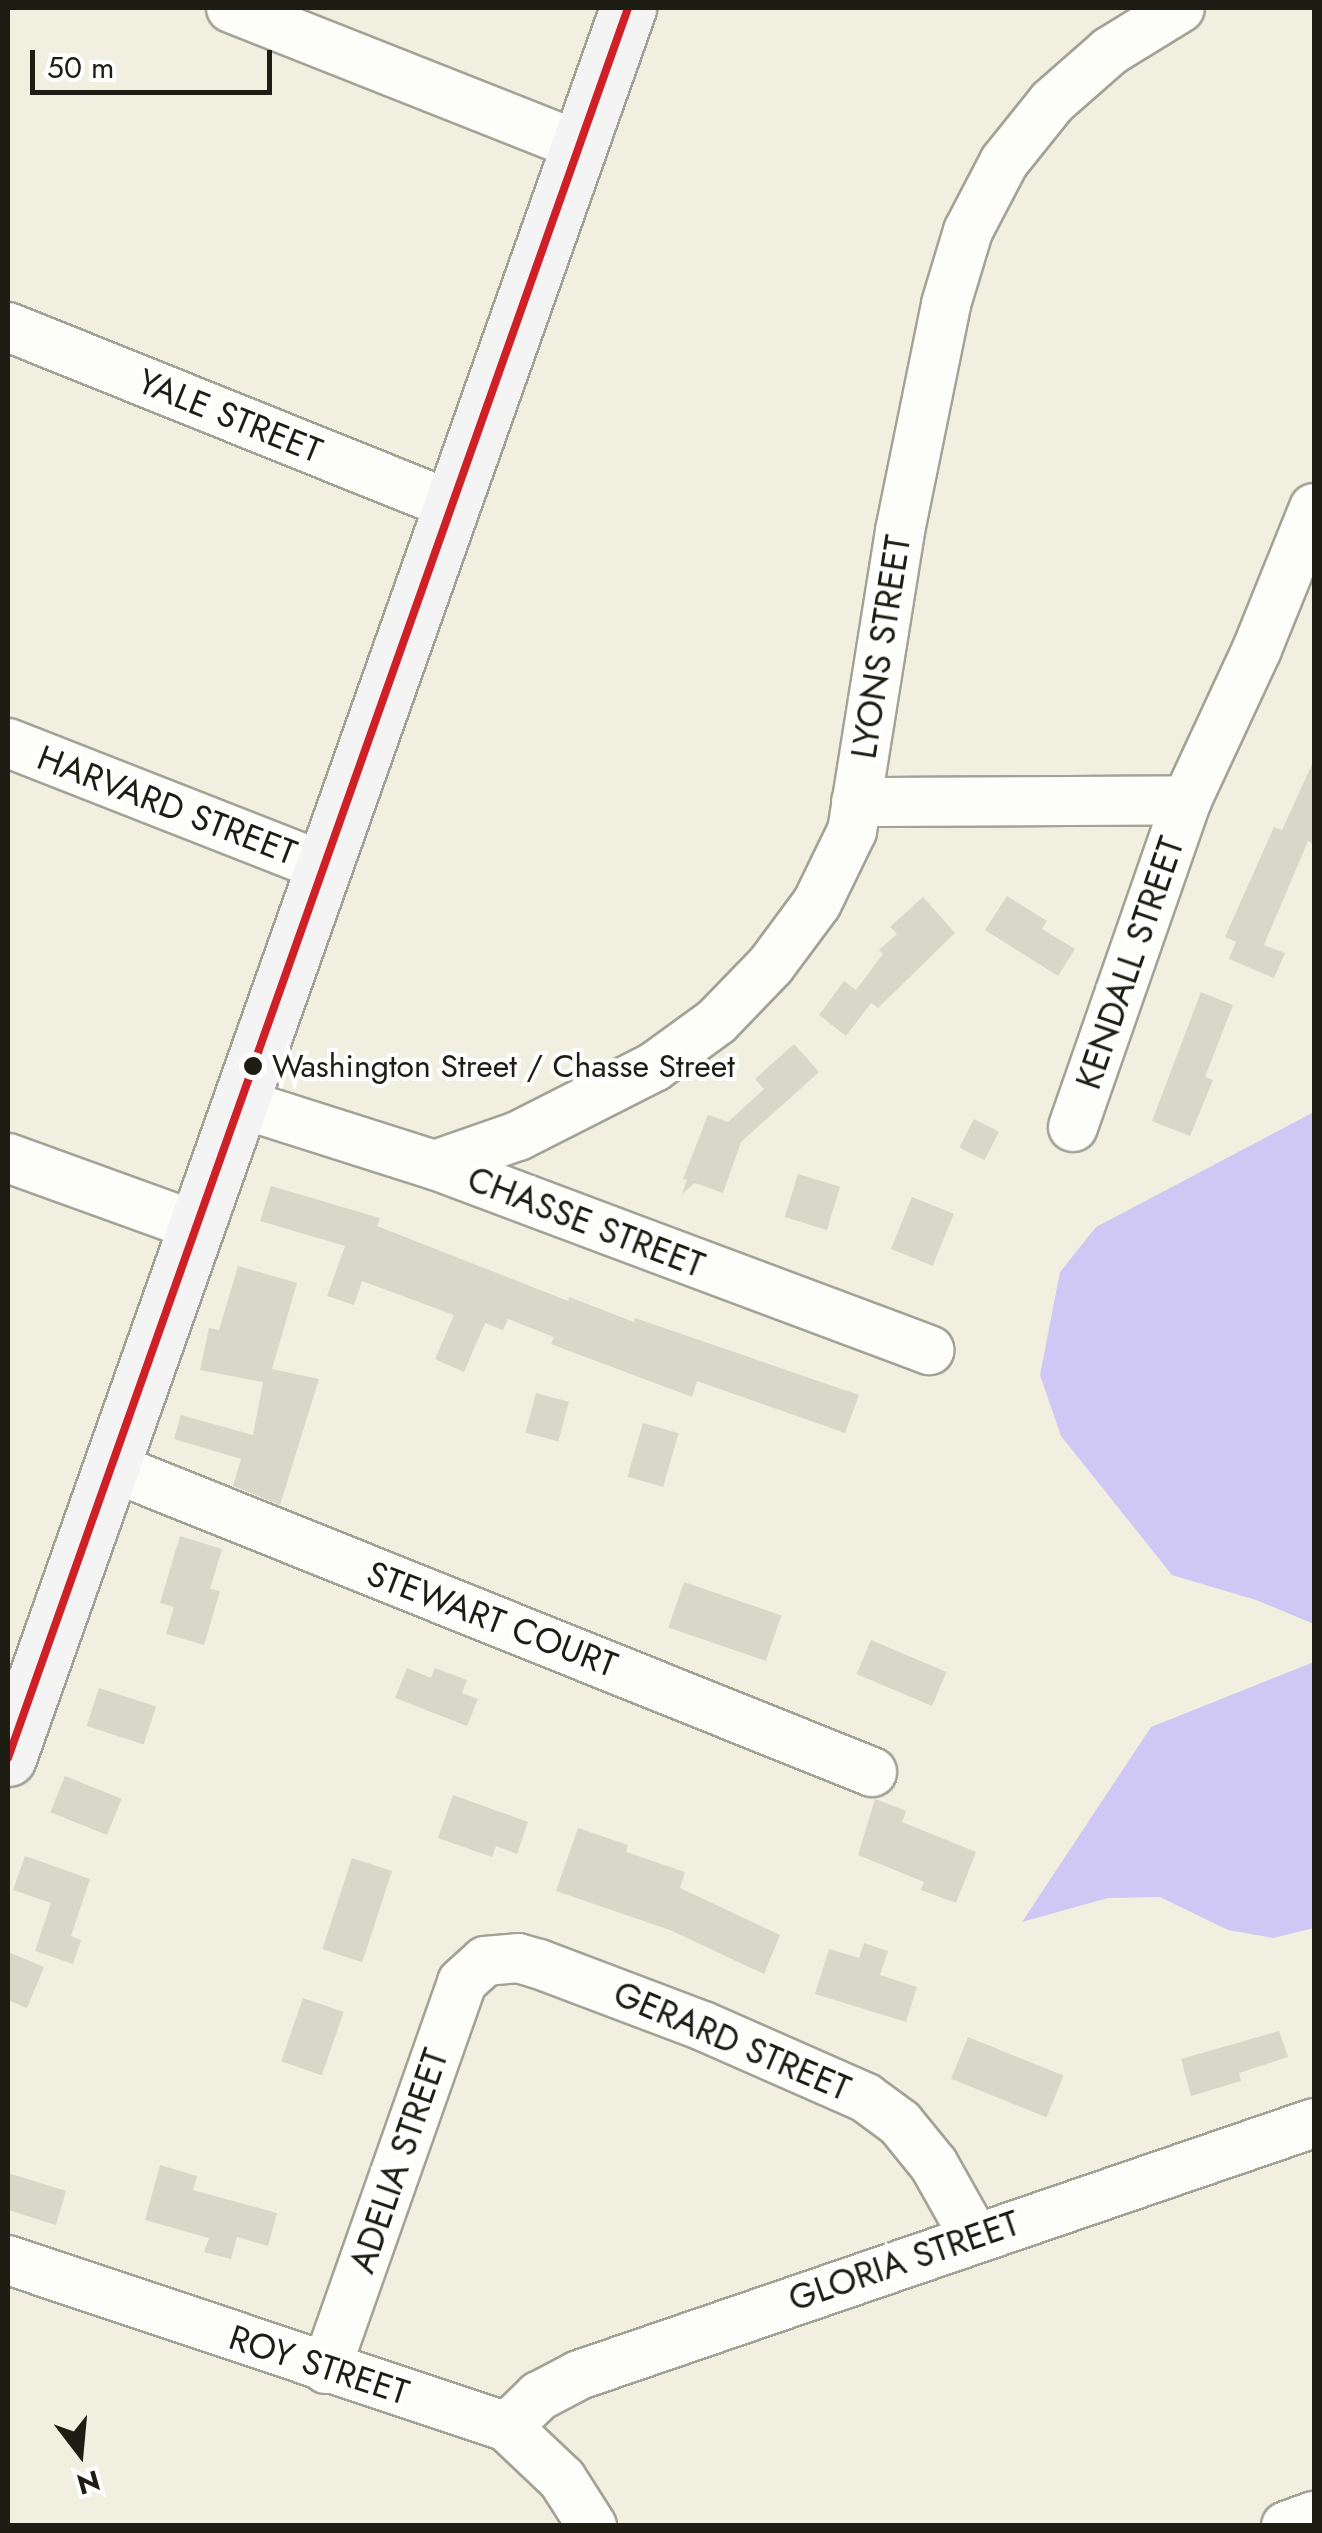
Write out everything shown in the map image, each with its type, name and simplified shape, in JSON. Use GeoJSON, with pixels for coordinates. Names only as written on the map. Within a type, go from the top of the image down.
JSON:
{"type":"FeatureCollection","features":[{"type":"Feature","properties":{"kind":"main road"},"geometry":{"type":"LineString","coordinates":[[8,1758],[628,8]]}},
{"type":"Feature","properties":{"kind":"street"},"geometry":{"type":"LineString","coordinates":[[231,8],[580,146]]}},
{"type":"Feature","properties":{"kind":"street","name":"LYONS STREET"},"geometry":{"type":"LineString","coordinates":[[435,1165],[581,1107],[654,1067],[717,1021],[770,965],[816,904],[852,831],[929,379],[968,230],[1004,162],[1052,102],[1110,51],[1180,8]]}},
{"type":"Feature","properties":{"kind":"street","name":"YALE STREET"},"geometry":{"type":"LineString","coordinates":[[8,327],[453,506]]}},
{"type":"Feature","properties":{"kind":"street","name":"KENDALL STREET"},"geometry":{"type":"LineString","coordinates":[[1072,1126],[1187,800],[1257,648],[1314,508]]}},
{"type":"Feature","properties":{"kind":"street","name":"HARVARD STREET"},"geometry":{"type":"LineString","coordinates":[[8,742],[326,868]]}},
{"type":"Feature","properties":{"kind":"street","name":"KENDALL STREET"},"geometry":{"type":"LineString","coordinates":[[856,802],[1187,800]]}},
{"type":"Feature","properties":{"kind":"street","name":"CHASSE STREET"},"geometry":{"type":"LineString","coordinates":[[239,1103],[435,1165],[929,1350]]}},
{"type":"Feature","properties":{"kind":"street"},"geometry":{"type":"LineString","coordinates":[[8,1158],[196,1226]]}},
{"type":"Feature","properties":{"kind":"street","name":"STEWART COURT"},"geometry":{"type":"LineString","coordinates":[[112,1467],[872,1772]]}},
{"type":"Feature","properties":{"kind":"street","name":"GERARD STREET"},"geometry":{"type":"LineString","coordinates":[[485,1961],[518,1958],[539,1964],[721,2034],[866,2098],[900,2123],[934,2165],[974,2236]]}},
{"type":"Feature","properties":{"kind":"street","name":"ADELIA STREET"},"geometry":{"type":"LineString","coordinates":[[326,2369],[462,1982],[485,1961]]}},
{"type":"Feature","properties":{"kind":"street","name":"GLORIA STREET"},"geometry":{"type":"LineString","coordinates":[[507,2426],[539,2396],[579,2374],[1314,2123]]}},
{"type":"Feature","properties":{"kind":"street","name":"ROY STREET"},"geometry":{"type":"LineString","coordinates":[[8,2260],[326,2369],[507,2426],[562,2480],[592,2526]]}},
{"type":"Feature","properties":{"kind":"street"},"geometry":{"type":"LineString","coordinates":[[1286,2526],[1314,2516]]}},
{"type":"Feature","properties":{"kind":"shaded area"},"geometry":{"type":"Polygon","coordinates":[[[1314,1112],[1314,1624],[1256,1600],[1172,1575],[1061,1436],[1040,1375],[1060,1272],[1096,1227],[1314,1112]]]}},
{"type":"Feature","properties":{"kind":"shaded area"},"geometry":{"type":"Polygon","coordinates":[[[1314,1662],[1314,1928],[1273,1938],[1228,1930],[1160,1897],[1108,1898],[1022,1922],[1151,1727],[1314,1662]]]}},
{"type":"Feature","properties":{"kind":"building"},"geometry":{"type":"Polygon","coordinates":[[[1314,760],[1314,844],[1308,841],[1264,945],[1285,953],[1274,978],[1229,959],[1236,942],[1225,937],[1274,827],[1282,830],[1314,760]]]}},
{"type":"Feature","properties":{"kind":"building"},"geometry":{"type":"Polygon","coordinates":[[[1007,896],[1047,921],[1042,929],[1075,949],[1058,976],[985,930],[1007,896]]]}},
{"type":"Feature","properties":{"kind":"building"},"geometry":{"type":"Polygon","coordinates":[[[923,897],[955,933],[878,1008],[871,1003],[846,1036],[819,1015],[844,981],[856,990],[883,954],[879,950],[897,934],[890,927],[923,897]]]}},
{"type":"Feature","properties":{"kind":"building"},"geometry":{"type":"Polygon","coordinates":[[[1201,992],[1233,1005],[1205,1077],[1213,1080],[1190,1136],[1152,1121],[1201,992]]]}},
{"type":"Feature","properties":{"kind":"building"},"geometry":{"type":"Polygon","coordinates":[[[794,1044],[819,1072],[741,1142],[723,1193],[695,1183],[682,1194],[687,1180],[683,1179],[708,1115],[728,1122],[764,1089],[755,1079],[794,1044]]]}},
{"type":"Feature","properties":{"kind":"building"},"geometry":{"type":"Polygon","coordinates":[[[974,1119],[999,1132],[984,1160],[959,1148],[974,1119]]]}},
{"type":"Feature","properties":{"kind":"building"},"geometry":{"type":"Polygon","coordinates":[[[798,1174],[840,1187],[827,1230],[785,1217],[798,1174]]]}},
{"type":"Feature","properties":{"kind":"building"},"geometry":{"type":"Polygon","coordinates":[[[271,1186],[380,1218],[377,1226],[568,1301],[569,1297],[634,1322],[635,1318],[859,1395],[845,1433],[697,1381],[692,1397],[551,1344],[554,1337],[508,1319],[503,1330],[485,1323],[464,1372],[435,1359],[454,1315],[362,1281],[354,1305],[327,1296],[345,1246],[260,1221],[271,1186]]]}},
{"type":"Feature","properties":{"kind":"building"},"geometry":{"type":"Polygon","coordinates":[[[912,1197],[954,1214],[933,1266],[891,1249],[912,1197]]]}},
{"type":"Feature","properties":{"kind":"building"},"geometry":{"type":"Polygon","coordinates":[[[238,1266],[297,1283],[272,1369],[319,1379],[280,1505],[233,1486],[241,1459],[174,1439],[181,1415],[253,1435],[263,1382],[200,1370],[209,1328],[219,1330],[238,1266]]]}},
{"type":"Feature","properties":{"kind":"building"},"geometry":{"type":"Polygon","coordinates":[[[536,1393],[569,1402],[558,1441],[525,1433],[536,1393]]]}},
{"type":"Feature","properties":{"kind":"building"},"geometry":{"type":"Polygon","coordinates":[[[643,1423],[679,1433],[663,1487],[628,1477],[643,1423]]]}},
{"type":"Feature","properties":{"kind":"building"},"geometry":{"type":"Polygon","coordinates":[[[180,1536],[222,1549],[210,1589],[220,1591],[204,1645],[166,1634],[174,1607],[160,1603],[180,1536]]]}},
{"type":"Feature","properties":{"kind":"building"},"geometry":{"type":"Polygon","coordinates":[[[684,1582],[781,1616],[766,1661],[668,1627],[684,1582]]]}},
{"type":"Feature","properties":{"kind":"building"},"geometry":{"type":"Polygon","coordinates":[[[871,1640],[946,1672],[932,1706],[857,1674],[871,1640]]]}},
{"type":"Feature","properties":{"kind":"building"},"geometry":{"type":"Polygon","coordinates":[[[407,1668],[431,1678],[435,1668],[467,1680],[462,1693],[478,1699],[467,1726],[395,1698],[407,1668]]]}},
{"type":"Feature","properties":{"kind":"building"},"geometry":{"type":"Polygon","coordinates":[[[99,1688],[156,1707],[144,1745],[87,1726],[99,1688]]]}},
{"type":"Feature","properties":{"kind":"building"},"geometry":{"type":"Polygon","coordinates":[[[65,1776],[122,1799],[107,1835],[50,1812],[65,1776]]]}},
{"type":"Feature","properties":{"kind":"building"},"geometry":{"type":"Polygon","coordinates":[[[453,1795],[528,1822],[517,1854],[496,1846],[492,1857],[438,1838],[453,1795]]]}},
{"type":"Feature","properties":{"kind":"building"},"geometry":{"type":"Polygon","coordinates":[[[875,1799],[906,1811],[902,1822],[976,1852],[956,1903],[921,1890],[924,1882],[858,1855],[875,1799]]]}},
{"type":"Feature","properties":{"kind":"building"},"geometry":{"type":"Polygon","coordinates":[[[578,1828],[628,1845],[626,1852],[685,1872],[680,1888],[780,1935],[764,1974],[670,1930],[556,1891],[578,1828]]]}},
{"type":"Feature","properties":{"kind":"building"},"geometry":{"type":"Polygon","coordinates":[[[25,1856],[90,1879],[71,1936],[81,1940],[73,1964],[35,1951],[51,1903],[13,1890],[25,1856]]]}},
{"type":"Feature","properties":{"kind":"building"},"geometry":{"type":"Polygon","coordinates":[[[352,1858],[392,1871],[362,1962],[322,1949],[352,1858]]]}},
{"type":"Feature","properties":{"kind":"building"},"geometry":{"type":"Polygon","coordinates":[[[864,1943],[888,1951],[880,1975],[917,1987],[906,2022],[815,1994],[829,1949],[859,1958],[864,1943]]]}},
{"type":"Feature","properties":{"kind":"building"},"geometry":{"type":"Polygon","coordinates":[[[8,1952],[44,1967],[27,2008],[8,2000],[8,1952]]]}},
{"type":"Feature","properties":{"kind":"building"},"geometry":{"type":"Polygon","coordinates":[[[303,1998],[344,2012],[322,2075],[281,2061],[303,1998]]]}},
{"type":"Feature","properties":{"kind":"building"},"geometry":{"type":"Polygon","coordinates":[[[1279,2031],[1288,2057],[1239,2073],[1241,2081],[1191,2096],[1181,2059],[1279,2031]]]}},
{"type":"Feature","properties":{"kind":"building"},"geometry":{"type":"Polygon","coordinates":[[[968,2037],[1063,2076],[1047,2117],[951,2079],[968,2037]]]}},
{"type":"Feature","properties":{"kind":"building"},"geometry":{"type":"Polygon","coordinates":[[[160,2165],[197,2176],[193,2190],[277,2213],[268,2246],[237,2237],[231,2259],[204,2252],[209,2238],[145,2220],[160,2165]]]}},
{"type":"Feature","properties":{"kind":"building"},"geometry":{"type":"Polygon","coordinates":[[[8,2173],[66,2191],[56,2225],[8,2210],[8,2173]]]}},
{"type":"Feature","properties":{"kind":"transit line"},"geometry":{"type":"LineString","coordinates":[[8,1758],[628,8]]}},
{"type":"Feature","properties":{"kind":"place","name":"Washington Street / Chasse Street"},"geometry":{"type":"Point","coordinates":[253,1066]}}]}
